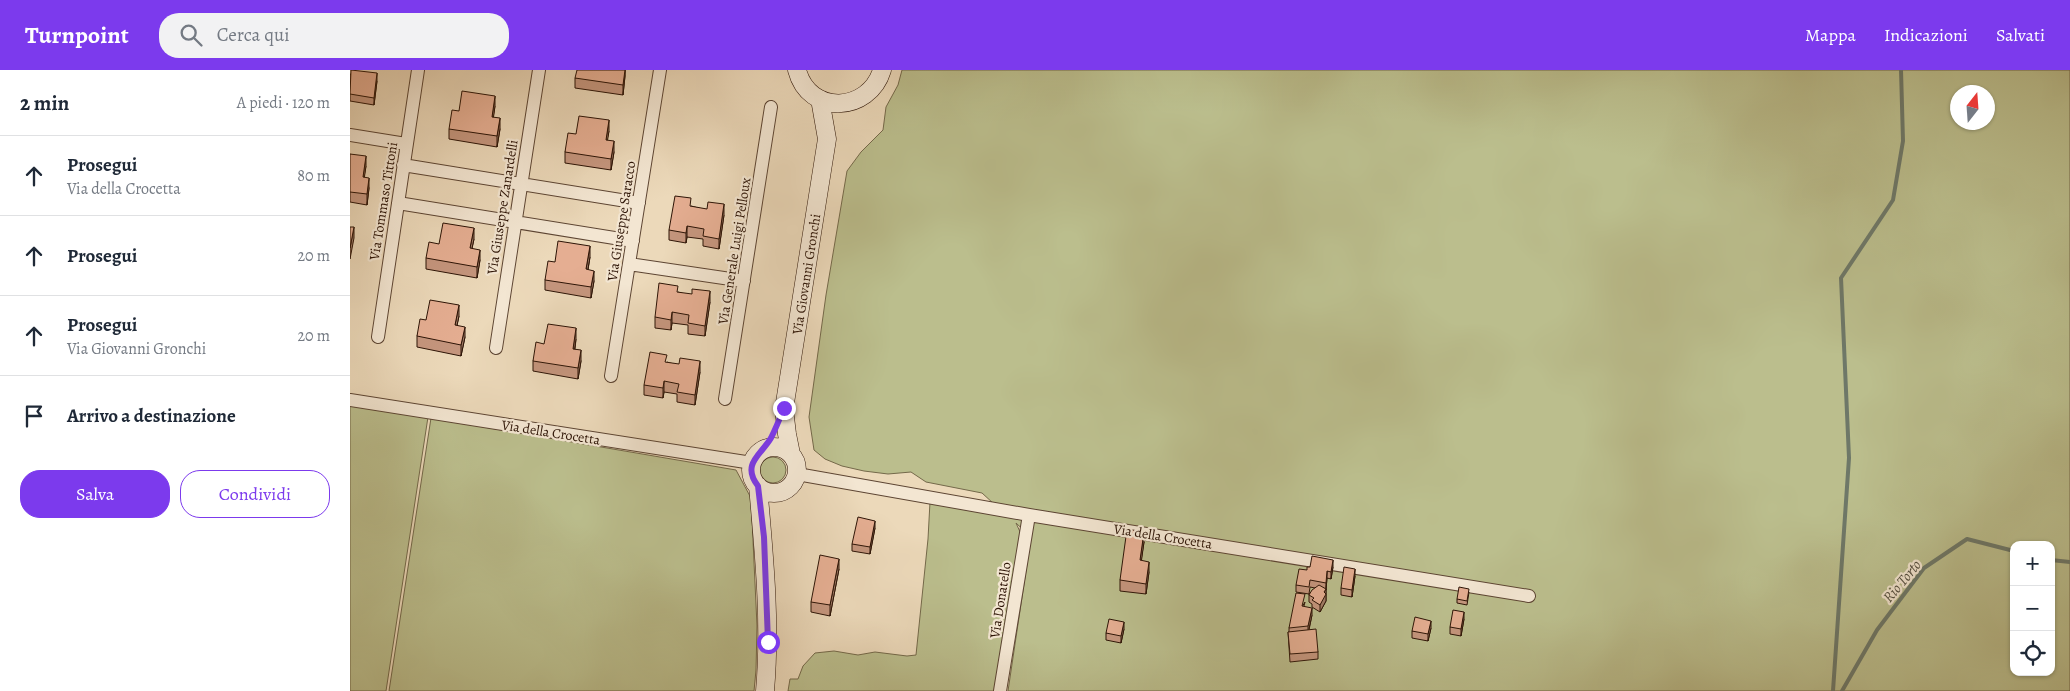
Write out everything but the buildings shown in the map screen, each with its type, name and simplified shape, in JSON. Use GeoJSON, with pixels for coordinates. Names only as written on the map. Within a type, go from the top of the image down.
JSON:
{"type":"FeatureCollection","features":[{"type":"Feature","properties":{"kind":"street","name":"Via Tommaso Tittoni"},"geometry":{"type":"LineString","coordinates":[[378,337],[418,70]]}},
{"type":"Feature","properties":{"kind":"street","name":"Via Giuseppe Zanardelli"},"geometry":{"type":"LineString","coordinates":[[496,348],[539,70]]}},
{"type":"Feature","properties":{"kind":"street","name":"Via Giuseppe Saracco"},"geometry":{"type":"LineString","coordinates":[[611,376],[660,70]]}},
{"type":"Feature","properties":{"kind":"street"},"geometry":{"type":"LineString","coordinates":[[797,70],[804,85],[820,99],[834,104],[848,103],[861,99],[872,91],[879,80],[882,70]]}},
{"type":"Feature","properties":{"kind":"street","name":"Via Giovanni Gronchi"},"geometry":{"type":"LineString","coordinates":[[791,454],[786,434],[784,408],[827,139],[820,99]]}},
{"type":"Feature","properties":{"kind":"street","name":"Via Giovanni Gronchi"},"geometry":{"type":"LineString","coordinates":[[827,139],[848,103]]}},
{"type":"Feature","properties":{"kind":"street","name":"Via Generale Luigi Pelloux"},"geometry":{"type":"LineString","coordinates":[[726,399],[771,107]]}},
{"type":"Feature","properties":{"kind":"street"},"geometry":{"type":"LineString","coordinates":[[350,134],[406,144]]}},
{"type":"Feature","properties":{"kind":"street"},"geometry":{"type":"LineString","coordinates":[[403,165],[639,203]]}},
{"type":"Feature","properties":{"kind":"street"},"geometry":{"type":"LineString","coordinates":[[398,203],[633,241]]}},
{"type":"Feature","properties":{"kind":"street"},"geometry":{"type":"LineString","coordinates":[[629,264],[744,281]]}},
{"type":"Feature","properties":{"kind":"street","name":"Via della Crocetta"},"geometry":{"type":"LineString","coordinates":[[350,400],[758,457]]}},
{"type":"Feature","properties":{"kind":"street","name":"Via Giovanni Gronchi"},"geometry":{"type":"LineString","coordinates":[[758,457],[784,408]]}},
{"type":"Feature","properties":{"kind":"street"},"geometry":{"type":"LineString","coordinates":[[758,486],[768,492],[780,492],[791,485],[797,474],[795,460],[791,454],[786,450],[775,447],[758,457],[752,475],[758,486],[764,537],[768,629],[765,691]]}},
{"type":"Feature","properties":{"kind":"street","name":"Via della Crocetta"},"geometry":{"type":"LineString","coordinates":[[797,474],[1029,515],[1529,596]]}},
{"type":"Feature","properties":{"kind":"street"},"geometry":{"type":"LineString","coordinates":[[764,537],[770,515],[780,492]]}},
{"type":"Feature","properties":{"kind":"street","name":"Via Donatello"},"geometry":{"type":"LineString","coordinates":[[1000,691],[1029,515]]}},
{"type":"Feature","properties":{"kind":"green space"},"geometry":{"type":"Polygon","coordinates":[[[902,70],[2070,70],[2070,691],[1008,691],[1031,537],[1016,523],[1021,534],[995,691],[788,691],[790,679],[798,679],[803,666],[815,653],[834,651],[858,655],[875,652],[907,656],[916,655],[930,502],[1005,514],[982,493],[926,482],[911,472],[888,474],[842,466],[825,459],[814,450],[809,417],[826,295],[847,171],[861,152],[883,130],[886,107],[898,85],[902,70]]]}},
{"type":"Feature","properties":{"kind":"green space"},"geometry":{"type":"Polygon","coordinates":[[[350,406],[428,417],[386,691],[350,691],[350,406]]]}},
{"type":"Feature","properties":{"kind":"green space"},"geometry":{"type":"Polygon","coordinates":[[[431,418],[736,470],[751,498],[757,626],[754,691],[389,691],[431,418]]]}},
{"type":"Feature","properties":{"kind":"green space"},"geometry":{"type":"Polygon","coordinates":[[[773,457],[782,461],[786,470],[782,479],[773,483],[764,479],[760,470],[764,461],[773,457]]]}},
{"type":"Feature","properties":{"kind":"waterway"},"geometry":{"type":"LineString","coordinates":[[1833,691],[1849,458],[1841,278],[1893,200],[1903,141],[1901,70]]}},
{"type":"Feature","properties":{"kind":"waterway","name":"Rio Torto"},"geometry":{"type":"LineString","coordinates":[[1842,691],[1877,630],[1924,568],[1967,539],[2010,550]]}},
{"type":"Feature","properties":{"kind":"waterway","name":"Rio Torto"},"geometry":{"type":"LineString","coordinates":[[2055,560],[2070,562]]}},
{"type":"Feature","properties":{"kind":"route"},"geometry":{"type":"LineString","coordinates":[[768,642],[764,537],[758,486],[754,481],[751,469],[754,458],[763,450],[784,408]]}}]}
